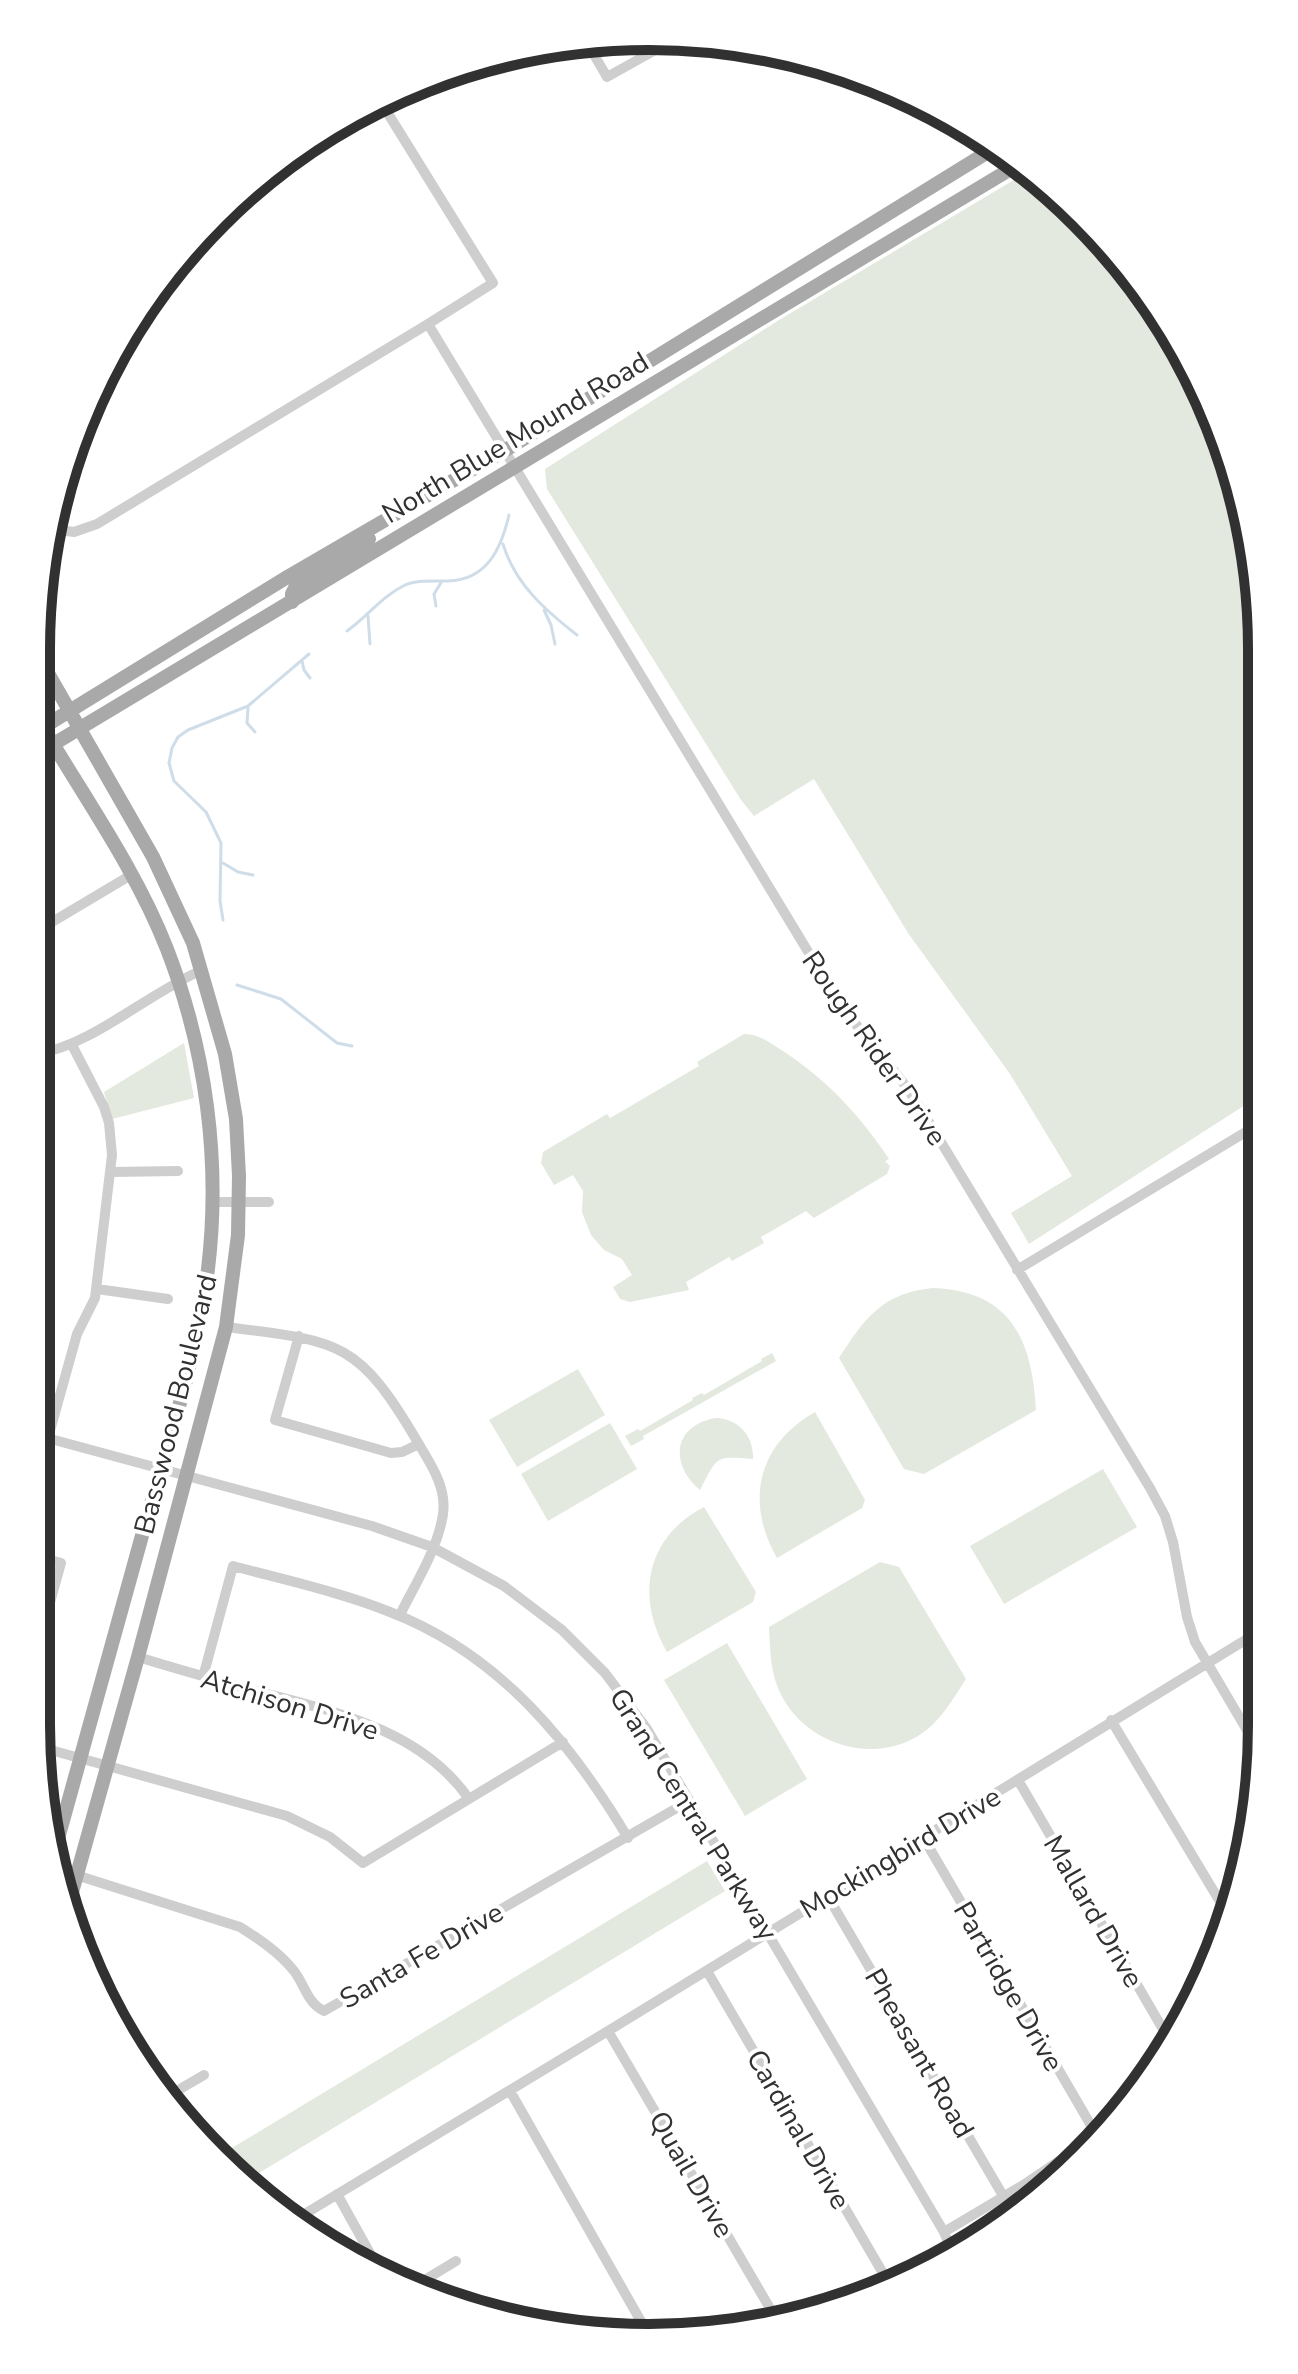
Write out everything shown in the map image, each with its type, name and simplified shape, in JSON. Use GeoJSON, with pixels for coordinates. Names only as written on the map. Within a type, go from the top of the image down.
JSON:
{"type":"FeatureCollection","features":[{"type":"Feature","properties":{"kind":"main road","name":"North Blue Mound Road"},"geometry":{"type":"LineString","coordinates":[[50,720],[504,451],[983,152]]}},
{"type":"Feature","properties":{"kind":"main road","name":"North Blue Mound Road"},"geometry":{"type":"LineString","coordinates":[[50,746],[1009,170]]}},
{"type":"Feature","properties":{"kind":"main road"},"geometry":{"type":"LineString","coordinates":[[292,602],[297,584],[379,533],[387,519]]}},
{"type":"Feature","properties":{"kind":"main road","name":"Basswood Boulevard"},"geometry":{"type":"LineString","coordinates":[[50,677],[153,857],[182,917],[217,1019],[231,1085],[238,1147],[235,1270],[226,1327],[73,1888]]}},
{"type":"Feature","properties":{"kind":"main road","name":"Basswood Boulevard"},"geometry":{"type":"LineString","coordinates":[[50,740],[131,875],[153,917],[178,980],[197,1047],[212,1163],[210,1249],[202,1308],[161,1469],[60,1831]]}},
{"type":"Feature","properties":{"kind":"street"},"geometry":{"type":"LineString","coordinates":[[593,53],[607,77],[655,50]]}},
{"type":"Feature","properties":{"kind":"street"},"geometry":{"type":"LineString","coordinates":[[62,530],[74,532],[97,524],[493,283],[386,111]]}},
{"type":"Feature","properties":{"kind":"street","name":"Rough Rider Drive"},"geometry":{"type":"LineString","coordinates":[[428,324],[841,1006],[921,1109],[1158,1502],[1173,1542],[1187,1617],[1206,1663],[1248,1732]]}},
{"type":"Feature","properties":{"kind":"street"},"geometry":{"type":"LineString","coordinates":[[50,923],[131,875]]}},
{"type":"Feature","properties":{"kind":"street"},"geometry":{"type":"LineString","coordinates":[[50,1051],[72,1045],[178,980],[202,970]]}},
{"type":"Feature","properties":{"kind":"street"},"geometry":{"type":"LineString","coordinates":[[50,1413],[77,1334],[93,1305],[111,1172],[109,1123],[96,1089],[72,1045]]}},
{"type":"Feature","properties":{"kind":"street"},"geometry":{"type":"LineString","coordinates":[[1017,1270],[1248,1131]]}},
{"type":"Feature","properties":{"kind":"street"},"geometry":{"type":"LineString","coordinates":[[111,1172],[178,1171]]}},
{"type":"Feature","properties":{"kind":"street"},"geometry":{"type":"LineString","coordinates":[[212,1202],[269,1202]]}},
{"type":"Feature","properties":{"kind":"street"},"geometry":{"type":"LineString","coordinates":[[97,1289],[168,1299]]}},
{"type":"Feature","properties":{"kind":"street"},"geometry":{"type":"LineString","coordinates":[[226,1327],[299,1336],[336,1347],[369,1370],[387,1391],[435,1472],[443,1494],[443,1515],[432,1547],[400,1615]]}},
{"type":"Feature","properties":{"kind":"street"},"geometry":{"type":"LineString","coordinates":[[299,1336],[275,1420],[391,1453],[402,1452],[419,1444]]}},
{"type":"Feature","properties":{"kind":"street","name":"Grand Central Parkway"},"geometry":{"type":"LineString","coordinates":[[50,1439],[372,1526],[432,1547],[474,1568],[518,1596],[562,1630],[592,1659],[638,1715],[949,2244]]}},
{"type":"Feature","properties":{"kind":"street"},"geometry":{"type":"LineString","coordinates":[[50,1560],[61,1563],[50,1603]]}},
{"type":"Feature","properties":{"kind":"street"},"geometry":{"type":"LineString","coordinates":[[203,1677],[233,1566],[355,1599],[400,1615],[481,1662],[528,1702],[592,1780],[628,1838]]}},
{"type":"Feature","properties":{"kind":"street","name":"Mockingbird Drive"},"geometry":{"type":"LineString","coordinates":[[304,2214],[1248,1638]]}},
{"type":"Feature","properties":{"kind":"street","name":"Atchison Drive"},"geometry":{"type":"LineString","coordinates":[[138,1657],[335,1712],[381,1730],[428,1758],[469,1799]]}},
{"type":"Feature","properties":{"kind":"street"},"geometry":{"type":"LineString","coordinates":[[1111,1720],[1221,1903]]}},
{"type":"Feature","properties":{"kind":"street"},"geometry":{"type":"LineString","coordinates":[[51,1750],[287,1816],[330,1837],[363,1863],[563,1742]]}},
{"type":"Feature","properties":{"kind":"street","name":"Mallard Drive"},"geometry":{"type":"LineString","coordinates":[[1018,1780],[1164,2031]]}},
{"type":"Feature","properties":{"kind":"street","name":"Santa Fe Drive"},"geometry":{"type":"LineString","coordinates":[[76,1875],[240,1927],[263,1941],[294,1971],[314,2006],[324,2011],[689,1801]]}},
{"type":"Feature","properties":{"kind":"street","name":"Partridge Drive"},"geometry":{"type":"LineString","coordinates":[[923,1837],[1090,2130]]}},
{"type":"Feature","properties":{"kind":"street","name":"Pheasant Road"},"geometry":{"type":"LineString","coordinates":[[827,1895],[1008,2204]]}},
{"type":"Feature","properties":{"kind":"street","name":"Cardinal Drive"},"geometry":{"type":"LineString","coordinates":[[707,1971],[884,2275]]}},
{"type":"Feature","properties":{"kind":"street","name":"Quail Drive"},"geometry":{"type":"LineString","coordinates":[[608,2031],[771,2311]]}},
{"type":"Feature","properties":{"kind":"street"},"geometry":{"type":"LineString","coordinates":[[175,2092],[204,2075]]}},
{"type":"Feature","properties":{"kind":"street"},"geometry":{"type":"LineString","coordinates":[[510,2091],[642,2324]]}},
{"type":"Feature","properties":{"kind":"street"},"geometry":{"type":"LineString","coordinates":[[944,2232],[1004,2197],[1067,2154]]}},
{"type":"Feature","properties":{"kind":"street"},"geometry":{"type":"LineString","coordinates":[[337,2194],[371,2255]]}},
{"type":"Feature","properties":{"kind":"street"},"geometry":{"type":"LineString","coordinates":[[425,2280],[456,2261]]}},
{"type":"Feature","properties":{"kind":"shaded area"},"geometry":{"type":"Polygon","coordinates":[[[1018,177],[1073,225],[1147,316],[1186,384],[1228,494],[1247,610],[1248,1103],[1029,1244],[1011,1213],[1072,1176],[1010,1074],[908,933],[814,779],[754,816],[741,800],[547,489],[545,469],[779,320],[1018,177]]]}},
{"type":"Feature","properties":{"kind":"shaded area"},"geometry":{"type":"Polygon","coordinates":[[[744,1034],[770,1042],[842,1099],[889,1159],[885,1161],[890,1166],[887,1174],[814,1218],[806,1211],[761,1237],[764,1243],[732,1261],[729,1257],[686,1282],[689,1290],[630,1302],[620,1299],[613,1287],[632,1275],[622,1259],[604,1250],[591,1235],[582,1212],[583,1191],[573,1175],[554,1185],[541,1163],[543,1152],[607,1114],[612,1117],[699,1066],[697,1062],[744,1034]]]}},
{"type":"Feature","properties":{"kind":"shaded area"},"geometry":{"type":"Polygon","coordinates":[[[184,1043],[194,1098],[112,1119],[104,1092],[184,1043]]]}},
{"type":"Feature","properties":{"kind":"shaded area"},"geometry":{"type":"Polygon","coordinates":[[[933,1288],[960,1291],[982,1299],[1013,1324],[1029,1362],[1036,1410],[924,1474],[904,1469],[839,1358],[857,1331],[877,1310],[900,1295],[933,1288]]]}},
{"type":"Feature","properties":{"kind":"shaded area"},"geometry":{"type":"Polygon","coordinates":[[[772,1353],[776,1361],[643,1436],[644,1439],[631,1446],[625,1436],[638,1429],[640,1431],[692,1398],[702,1393],[704,1395],[772,1353]]]}},
{"type":"Feature","properties":{"kind":"shaded area"},"geometry":{"type":"Polygon","coordinates":[[[578,1369],[605,1415],[517,1467],[489,1420],[578,1369]]]}},
{"type":"Feature","properties":{"kind":"shaded area"},"geometry":{"type":"Polygon","coordinates":[[[815,1412],[865,1500],[862,1508],[777,1558],[761,1516],[762,1476],[780,1441],[795,1425],[815,1412]]]}},
{"type":"Feature","properties":{"kind":"shaded area"},"geometry":{"type":"Polygon","coordinates":[[[716,1418],[732,1422],[744,1430],[751,1443],[753,1459],[719,1461],[710,1470],[700,1490],[683,1469],[680,1447],[691,1429],[716,1418]]]}},
{"type":"Feature","properties":{"kind":"shaded area"},"geometry":{"type":"Polygon","coordinates":[[[610,1423],[637,1469],[548,1521],[521,1474],[610,1423]]]}},
{"type":"Feature","properties":{"kind":"shaded area"},"geometry":{"type":"Polygon","coordinates":[[[1103,1469],[1137,1527],[1004,1604],[970,1546],[1103,1469]]]}},
{"type":"Feature","properties":{"kind":"shaded area"},"geometry":{"type":"Polygon","coordinates":[[[704,1507],[756,1592],[753,1602],[667,1652],[651,1610],[649,1590],[652,1570],[658,1552],[669,1535],[704,1507]]]}},
{"type":"Feature","properties":{"kind":"shaded area"},"geometry":{"type":"Polygon","coordinates":[[[880,1562],[899,1567],[966,1679],[929,1728],[909,1741],[865,1749],[823,1737],[804,1724],[789,1708],[773,1673],[769,1627],[880,1562]]]}},
{"type":"Feature","properties":{"kind":"shaded area"},"geometry":{"type":"Polygon","coordinates":[[[727,1643],[807,1779],[745,1816],[664,1680],[727,1643]]]}},
{"type":"Feature","properties":{"kind":"shaded area"},"geometry":{"type":"Polygon","coordinates":[[[707,1861],[725,1891],[255,2176],[227,2151],[707,1861]]]}},
{"type":"Feature","properties":{"kind":"waterway"},"geometry":{"type":"LineString","coordinates":[[347,631],[405,585],[461,579],[482,569],[502,540],[509,515]]}},
{"type":"Feature","properties":{"kind":"waterway"},"geometry":{"type":"LineString","coordinates":[[503,544],[523,584],[577,635]]}},
{"type":"Feature","properties":{"kind":"waterway"},"geometry":{"type":"LineString","coordinates":[[436,606],[434,594],[442,581]]}},
{"type":"Feature","properties":{"kind":"waterway"},"geometry":{"type":"LineString","coordinates":[[544,610],[555,644]]}},
{"type":"Feature","properties":{"kind":"waterway"},"geometry":{"type":"LineString","coordinates":[[368,616],[370,644]]}},
{"type":"Feature","properties":{"kind":"waterway"},"geometry":{"type":"LineString","coordinates":[[223,920],[220,901],[221,843],[206,812],[174,781],[169,763],[172,748],[178,737],[188,730],[248,706],[309,654]]}},
{"type":"Feature","properties":{"kind":"waterway"},"geometry":{"type":"LineString","coordinates":[[302,661],[310,678]]}},
{"type":"Feature","properties":{"kind":"waterway"},"geometry":{"type":"LineString","coordinates":[[248,708],[247,723],[255,732]]}},
{"type":"Feature","properties":{"kind":"waterway"},"geometry":{"type":"LineString","coordinates":[[223,863],[238,872],[253,875]]}},
{"type":"Feature","properties":{"kind":"waterway"},"geometry":{"type":"LineString","coordinates":[[237,985],[281,999],[337,1043],[352,1046]]}}]}
